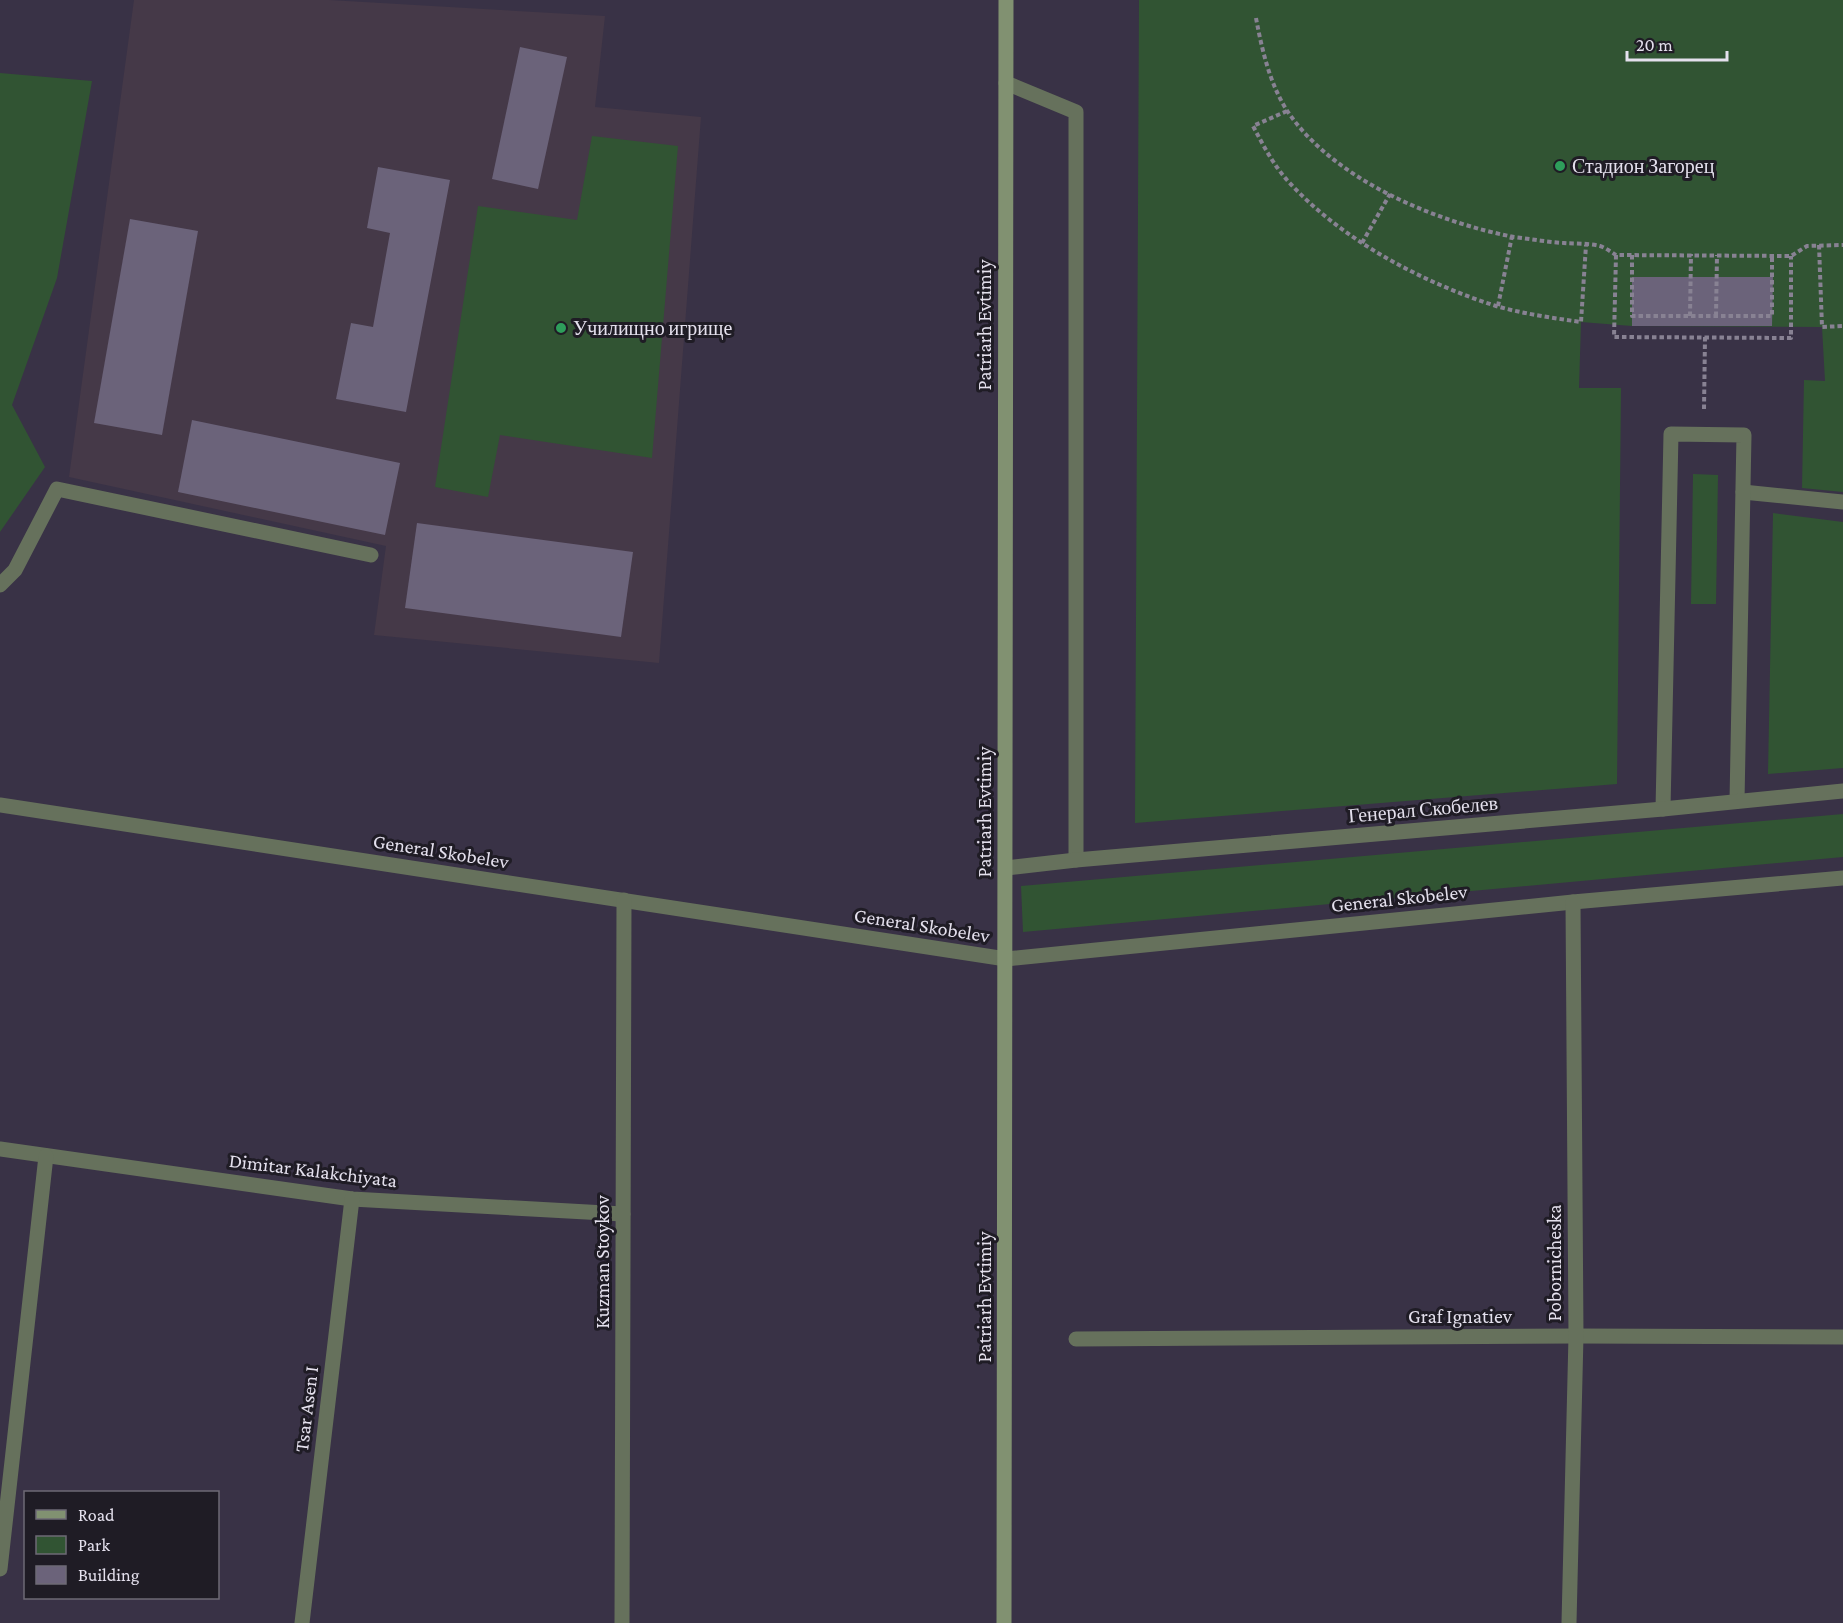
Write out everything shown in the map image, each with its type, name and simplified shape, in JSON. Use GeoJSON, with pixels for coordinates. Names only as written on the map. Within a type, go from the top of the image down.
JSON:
{"type":"FeatureCollection","features":[{"type":"Feature","properties":{"kind":"main road","name":"Patriarh Evtimiy"},"geometry":{"type":"LineString","coordinates":[[1004,1623],[1006,0]]}},
{"type":"Feature","properties":{"kind":"street"},"geometry":{"type":"LineString","coordinates":[[1006,83],[1076,112],[1076,860]]}},
{"type":"Feature","properties":{"kind":"street"},"geometry":{"type":"LineString","coordinates":[[1663,809],[1671,434],[1744,435],[1737,801]]}},
{"type":"Feature","properties":{"kind":"street"},"geometry":{"type":"LineString","coordinates":[[0,585],[15,570],[57,489],[371,555]]}},
{"type":"Feature","properties":{"kind":"street"},"geometry":{"type":"LineString","coordinates":[[1743,492],[1843,502]]}},
{"type":"Feature","properties":{"kind":"street","name":"Генерал Скобелев"},"geometry":{"type":"LineString","coordinates":[[1006,868],[1843,791]]}},
{"type":"Feature","properties":{"kind":"street","name":"General Skobelev"},"geometry":{"type":"LineString","coordinates":[[0,804],[1006,959],[1573,902],[1843,878]]}},
{"type":"Feature","properties":{"kind":"street","name":"Kuzman Stoykov"},"geometry":{"type":"LineString","coordinates":[[622,1623],[624,900]]}},
{"type":"Feature","properties":{"kind":"street","name":"Pobornicheska"},"geometry":{"type":"LineString","coordinates":[[1569,1623],[1576,1336],[1573,902]]}},
{"type":"Feature","properties":{"kind":"street","name":"Dimitar Kalakchiyata"},"geometry":{"type":"LineString","coordinates":[[0,1149],[352,1199],[623,1214]]}},
{"type":"Feature","properties":{"kind":"street"},"geometry":{"type":"LineString","coordinates":[[0,1569],[46,1156]]}},
{"type":"Feature","properties":{"kind":"street","name":"Tsar Asen I"},"geometry":{"type":"LineString","coordinates":[[302,1623],[352,1199]]}},
{"type":"Feature","properties":{"kind":"street","name":"Graf Ignatiev"},"geometry":{"type":"LineString","coordinates":[[1076,1340],[1576,1336],[1843,1337]]}},
{"type":"Feature","properties":{"kind":"path"},"geometry":{"type":"LineString","coordinates":[[1256,18],[1263,55],[1278,93],[1287,111],[1303,133],[1330,158],[1359,178],[1418,208],[1464,224],[1512,236],[1601,246],[1616,255],[1791,256],[1807,246],[1843,245]]}},
{"type":"Feature","properties":{"kind":"path"},"geometry":{"type":"LineString","coordinates":[[1287,111],[1253,126],[1286,178],[1313,207],[1335,225],[1402,266],[1454,291],[1498,306],[1581,322],[1587,245]]}},
{"type":"Feature","properties":{"kind":"path"},"geometry":{"type":"LineString","coordinates":[[1362,243],[1390,194]]}},
{"type":"Feature","properties":{"kind":"path"},"geometry":{"type":"LineString","coordinates":[[1498,306],[1512,236]]}},
{"type":"Feature","properties":{"kind":"path"},"geometry":{"type":"LineString","coordinates":[[1819,245],[1822,327],[1843,326]]}},
{"type":"Feature","properties":{"kind":"path"},"geometry":{"type":"LineString","coordinates":[[1616,255],[1614,337],[1705,338],[1791,338],[1791,256]]}},
{"type":"Feature","properties":{"kind":"path"},"geometry":{"type":"LineString","coordinates":[[1632,255],[1632,316],[1772,316],[1772,255]]}},
{"type":"Feature","properties":{"kind":"path"},"geometry":{"type":"LineString","coordinates":[[1690,316],[1691,255]]}},
{"type":"Feature","properties":{"kind":"path"},"geometry":{"type":"LineString","coordinates":[[1716,316],[1717,255]]}},
{"type":"Feature","properties":{"kind":"path"},"geometry":{"type":"LineString","coordinates":[[1704,434],[1705,338]]}},
{"type":"Feature","properties":{"kind":"shaded area"},"geometry":{"type":"Polygon","coordinates":[[[134,0],[329,0],[605,16],[595,107],[701,117],[659,663],[374,635],[386,546],[69,477],[134,0]]]}},
{"type":"Feature","properties":{"kind":"green space"},"geometry":{"type":"Polygon","coordinates":[[[1139,0],[1843,0],[1843,492],[1802,488],[1804,380],[1825,381],[1822,327],[1632,326],[1581,322],[1579,388],[1621,388],[1617,784],[1135,823],[1139,0]]]}},
{"type":"Feature","properties":{"kind":"green space"},"geometry":{"type":"Polygon","coordinates":[[[0,73],[92,81],[57,278],[12,405],[45,467],[0,532],[0,73]]]}},
{"type":"Feature","properties":{"kind":"green space","name":"Училищно игрище"},"geometry":{"type":"Polygon","coordinates":[[[592,136],[678,146],[652,458],[500,435],[488,497],[435,487],[478,206],[577,220],[592,136]]]}},
{"type":"Feature","properties":{"kind":"green space"},"geometry":{"type":"Polygon","coordinates":[[[1693,474],[1718,475],[1716,604],[1691,604],[1693,474]]]}},
{"type":"Feature","properties":{"kind":"green space"},"geometry":{"type":"Polygon","coordinates":[[[1773,513],[1843,522],[1843,768],[1768,774],[1773,513]]]}},
{"type":"Feature","properties":{"kind":"green space"},"geometry":{"type":"Polygon","coordinates":[[[1843,814],[1843,857],[1023,932],[1021,886],[1843,814]]]}},
{"type":"Feature","properties":{"kind":"building"},"geometry":{"type":"Polygon","coordinates":[[[520,47],[567,57],[538,189],[492,179],[520,47]]]}},
{"type":"Feature","properties":{"kind":"building"},"geometry":{"type":"Polygon","coordinates":[[[378,167],[450,180],[406,412],[336,399],[351,323],[373,327],[390,233],[367,228],[378,167]]]}},
{"type":"Feature","properties":{"kind":"building"},"geometry":{"type":"Polygon","coordinates":[[[130,219],[198,231],[162,435],[94,423],[130,219]]]}},
{"type":"Feature","properties":{"kind":"building"},"geometry":{"type":"Polygon","coordinates":[[[1632,277],[1773,277],[1772,326],[1632,326],[1632,277]]]}},
{"type":"Feature","properties":{"kind":"building"},"geometry":{"type":"Polygon","coordinates":[[[192,420],[400,463],[385,535],[178,492],[192,420]]]}},
{"type":"Feature","properties":{"kind":"building"},"geometry":{"type":"Polygon","coordinates":[[[417,523],[633,552],[621,637],[405,608],[417,523]]]}},
{"type":"Feature","properties":{"kind":"place","name":"Стадион Загорец"},"geometry":{"type":"Point","coordinates":[1560,166]}},
{"type":"Feature","properties":{"kind":"place","name":"Училищно игрище"},"geometry":{"type":"Point","coordinates":[561,328]}}]}
